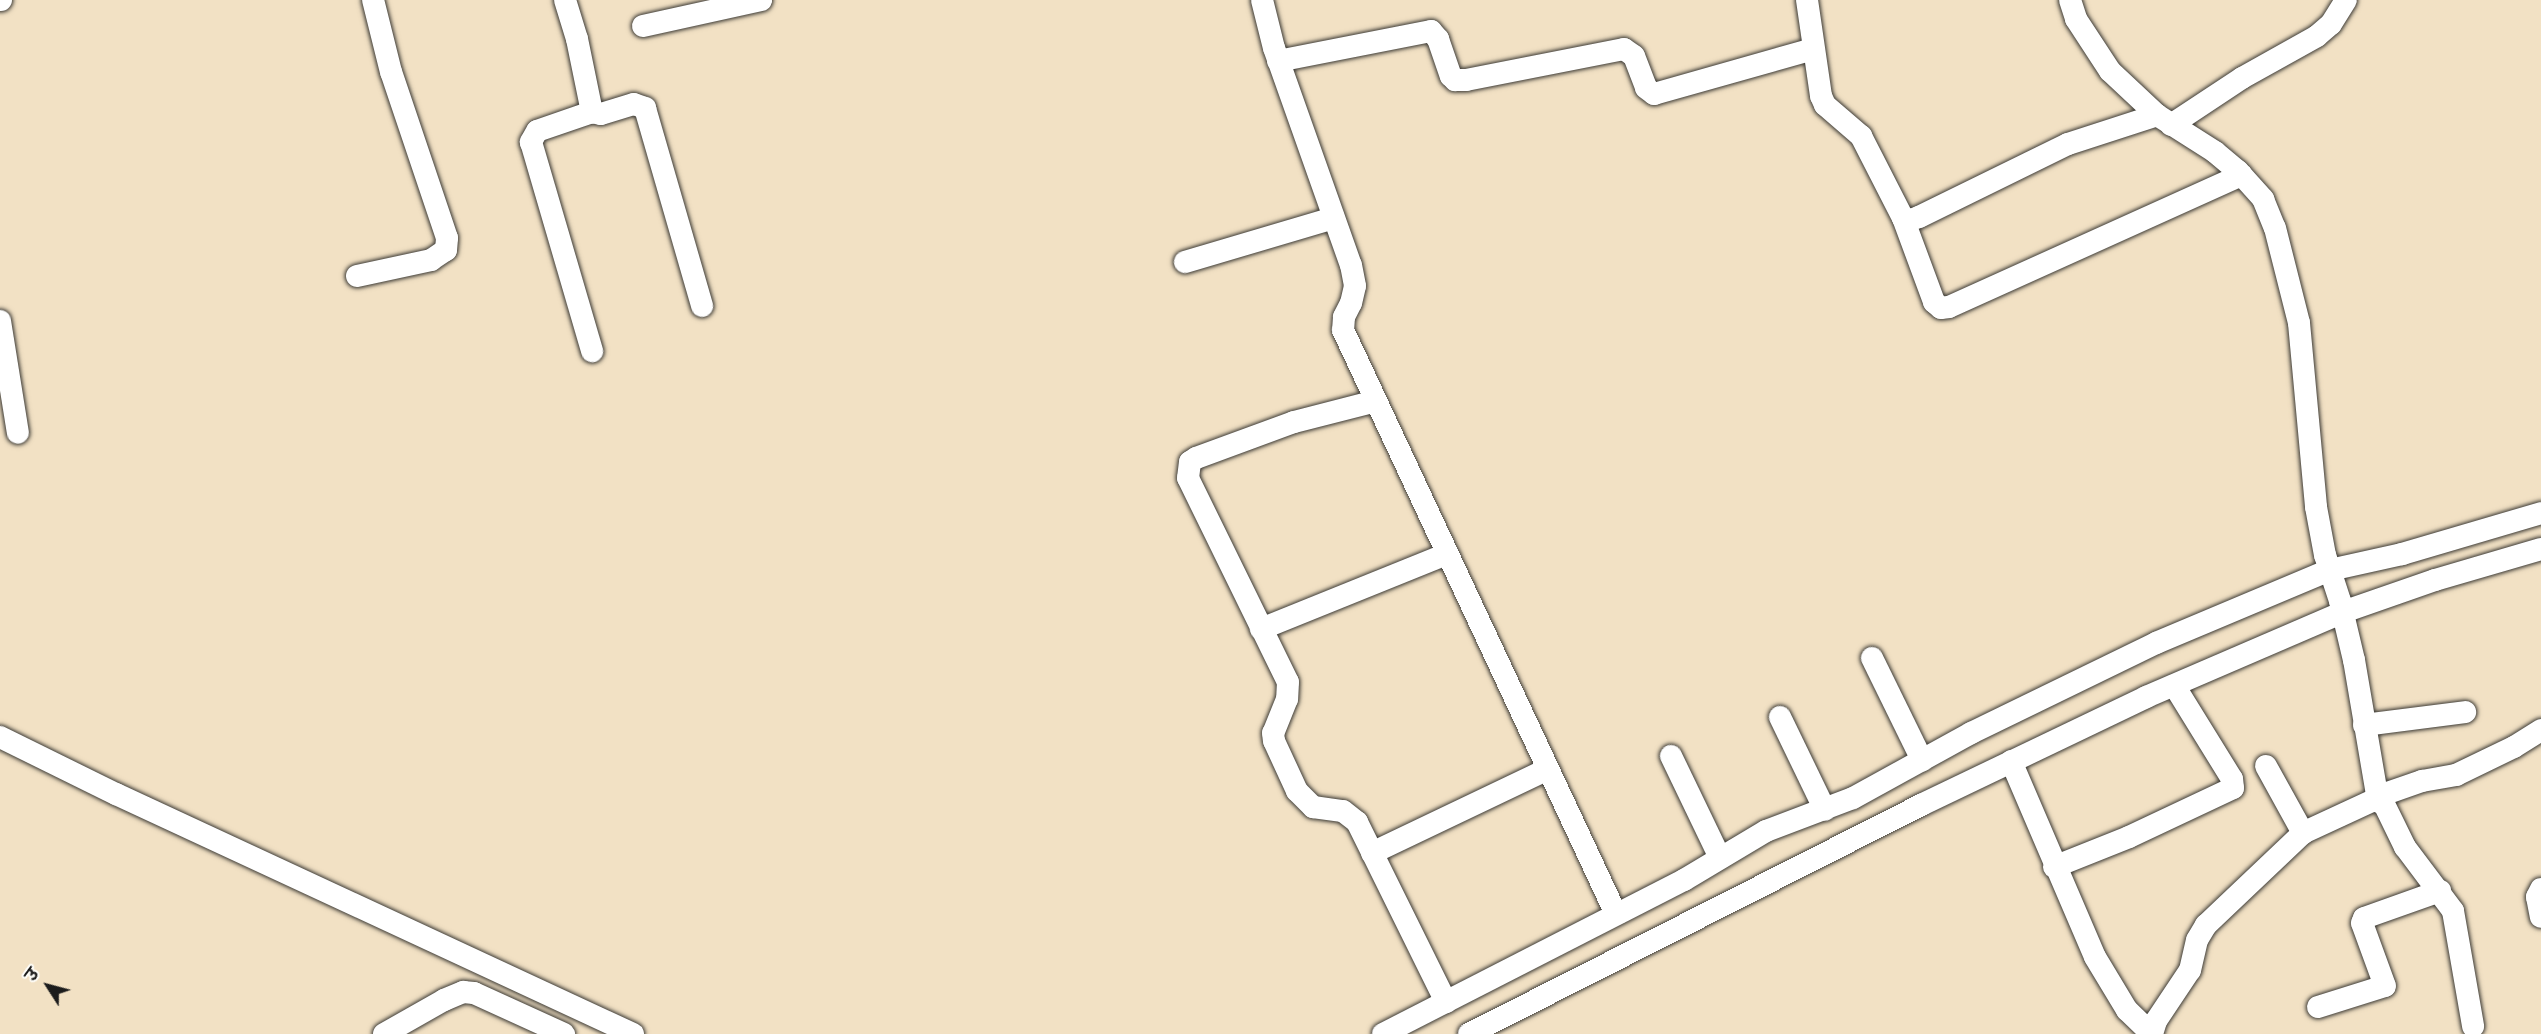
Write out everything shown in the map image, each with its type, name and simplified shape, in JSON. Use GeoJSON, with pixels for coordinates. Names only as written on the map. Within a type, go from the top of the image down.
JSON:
{"type":"FeatureCollection","features":[{"type":"Feature","properties":{"kind":"street"},"geometry":{"type":"LineString","coordinates":[[357,276],[441,256],[446,250],[447,238],[391,72],[373,0]]}},
{"type":"Feature","properties":{"kind":"street"},"geometry":{"type":"LineString","coordinates":[[565,0],[577,39],[592,112]]}},
{"type":"Feature","properties":{"kind":"street"},"geometry":{"type":"LineString","coordinates":[[643,26],[761,0]]}},
{"type":"Feature","properties":{"kind":"street"},"geometry":{"type":"LineString","coordinates":[[1262,0],[1278,61],[1351,264],[1355,286],[1351,303],[1344,317],[1343,330],[1616,914]]}},
{"type":"Feature","properties":{"kind":"street"},"geometry":{"type":"LineString","coordinates":[[1807,0],[1813,49],[1825,105],[1861,136],[1903,218],[1934,302],[1941,308],[1949,307],[2242,175]]}},
{"type":"Feature","properties":{"kind":"street"},"geometry":{"type":"LineString","coordinates":[[2070,0],[2076,19],[2110,71],[2164,120],[2215,152],[2242,175],[2263,199],[2276,228],[2290,278],[2305,365],[2316,507],[2337,592],[2364,725],[2375,799]]}},
{"type":"Feature","properties":{"kind":"street"},"geometry":{"type":"LineString","coordinates":[[1903,218],[1911,220],[1919,217],[2068,144],[2164,120],[2317,36],[2331,24],[2346,0]]}},
{"type":"Feature","properties":{"kind":"street"},"geometry":{"type":"LineString","coordinates":[[1278,61],[1431,31],[1438,39],[1451,76],[1455,80],[1624,49],[1634,56],[1646,88],[1654,94],[1813,49]]}},
{"type":"Feature","properties":{"kind":"street"},"geometry":{"type":"LineString","coordinates":[[592,351],[531,142],[537,131],[592,112],[601,114],[634,104],[645,108],[702,306]]}},
{"type":"Feature","properties":{"kind":"street"},"geometry":{"type":"LineString","coordinates":[[1185,262],[1334,218]]}},
{"type":"Feature","properties":{"kind":"street"},"geometry":{"type":"LineString","coordinates":[[0,321],[18,433]]}},
{"type":"Feature","properties":{"kind":"street"},"geometry":{"type":"LineString","coordinates":[[1376,401],[1279,427],[1190,462],[1188,478],[1288,682],[1287,699],[1273,733],[1274,741],[1297,791],[1313,807],[1343,812],[1357,822],[1446,1002]]}},
{"type":"Feature","properties":{"kind":"street"},"geometry":{"type":"LineString","coordinates":[[1468,1034],[2011,761],[2174,685],[2402,554],[2541,513]]}},
{"type":"Feature","properties":{"kind":"street"},"geometry":{"type":"LineString","coordinates":[[1383,1034],[1616,914],[1766,831],[1853,798],[1971,733],[2156,644],[2337,592],[2434,580],[2541,549]]}},
{"type":"Feature","properties":{"kind":"street"},"geometry":{"type":"LineString","coordinates":[[1261,629],[1447,554]]}},
{"type":"Feature","properties":{"kind":"street"},"geometry":{"type":"LineString","coordinates":[[1872,658],[1922,760]]}},
{"type":"Feature","properties":{"kind":"street"},"geometry":{"type":"LineString","coordinates":[[2054,867],[2129,837],[2233,788],[2232,779],[2174,685]]}},
{"type":"Feature","properties":{"kind":"street"},"geometry":{"type":"LineString","coordinates":[[2364,725],[2465,712]]}},
{"type":"Feature","properties":{"kind":"street"},"geometry":{"type":"LineString","coordinates":[[1780,717],[1825,810]]}},
{"type":"Feature","properties":{"kind":"street"},"geometry":{"type":"LineString","coordinates":[[2011,761],[2054,867],[2095,957],[2118,998],[2152,1034],[2156,1022],[2190,970],[2200,932],[2303,833],[2375,799],[2422,781],[2456,775],[2514,747],[2541,730]]}},
{"type":"Feature","properties":{"kind":"street"},"geometry":{"type":"LineString","coordinates":[[0,737],[116,794],[633,1034]]}},
{"type":"Feature","properties":{"kind":"street"},"geometry":{"type":"LineString","coordinates":[[1671,756],[1720,858]]}},
{"type":"Feature","properties":{"kind":"street"},"geometry":{"type":"LineString","coordinates":[[2266,766],[2303,833]]}},
{"type":"Feature","properties":{"kind":"street"},"geometry":{"type":"LineString","coordinates":[[1372,853],[1548,769]]}},
{"type":"Feature","properties":{"kind":"street"},"geometry":{"type":"LineString","coordinates":[[2375,799],[2384,804],[2405,847],[2453,911],[2474,1026]]}},
{"type":"Feature","properties":{"kind":"street"},"geometry":{"type":"LineString","coordinates":[[2541,889],[2537,897],[2541,917]]}},
{"type":"Feature","properties":{"kind":"street"},"geometry":{"type":"LineString","coordinates":[[2318,1007],[2385,986],[2362,923],[2364,918],[2440,891]]}},
{"type":"Feature","properties":{"kind":"street"},"geometry":{"type":"LineString","coordinates":[[384,1034],[463,992],[474,993],[564,1034]]}}]}
